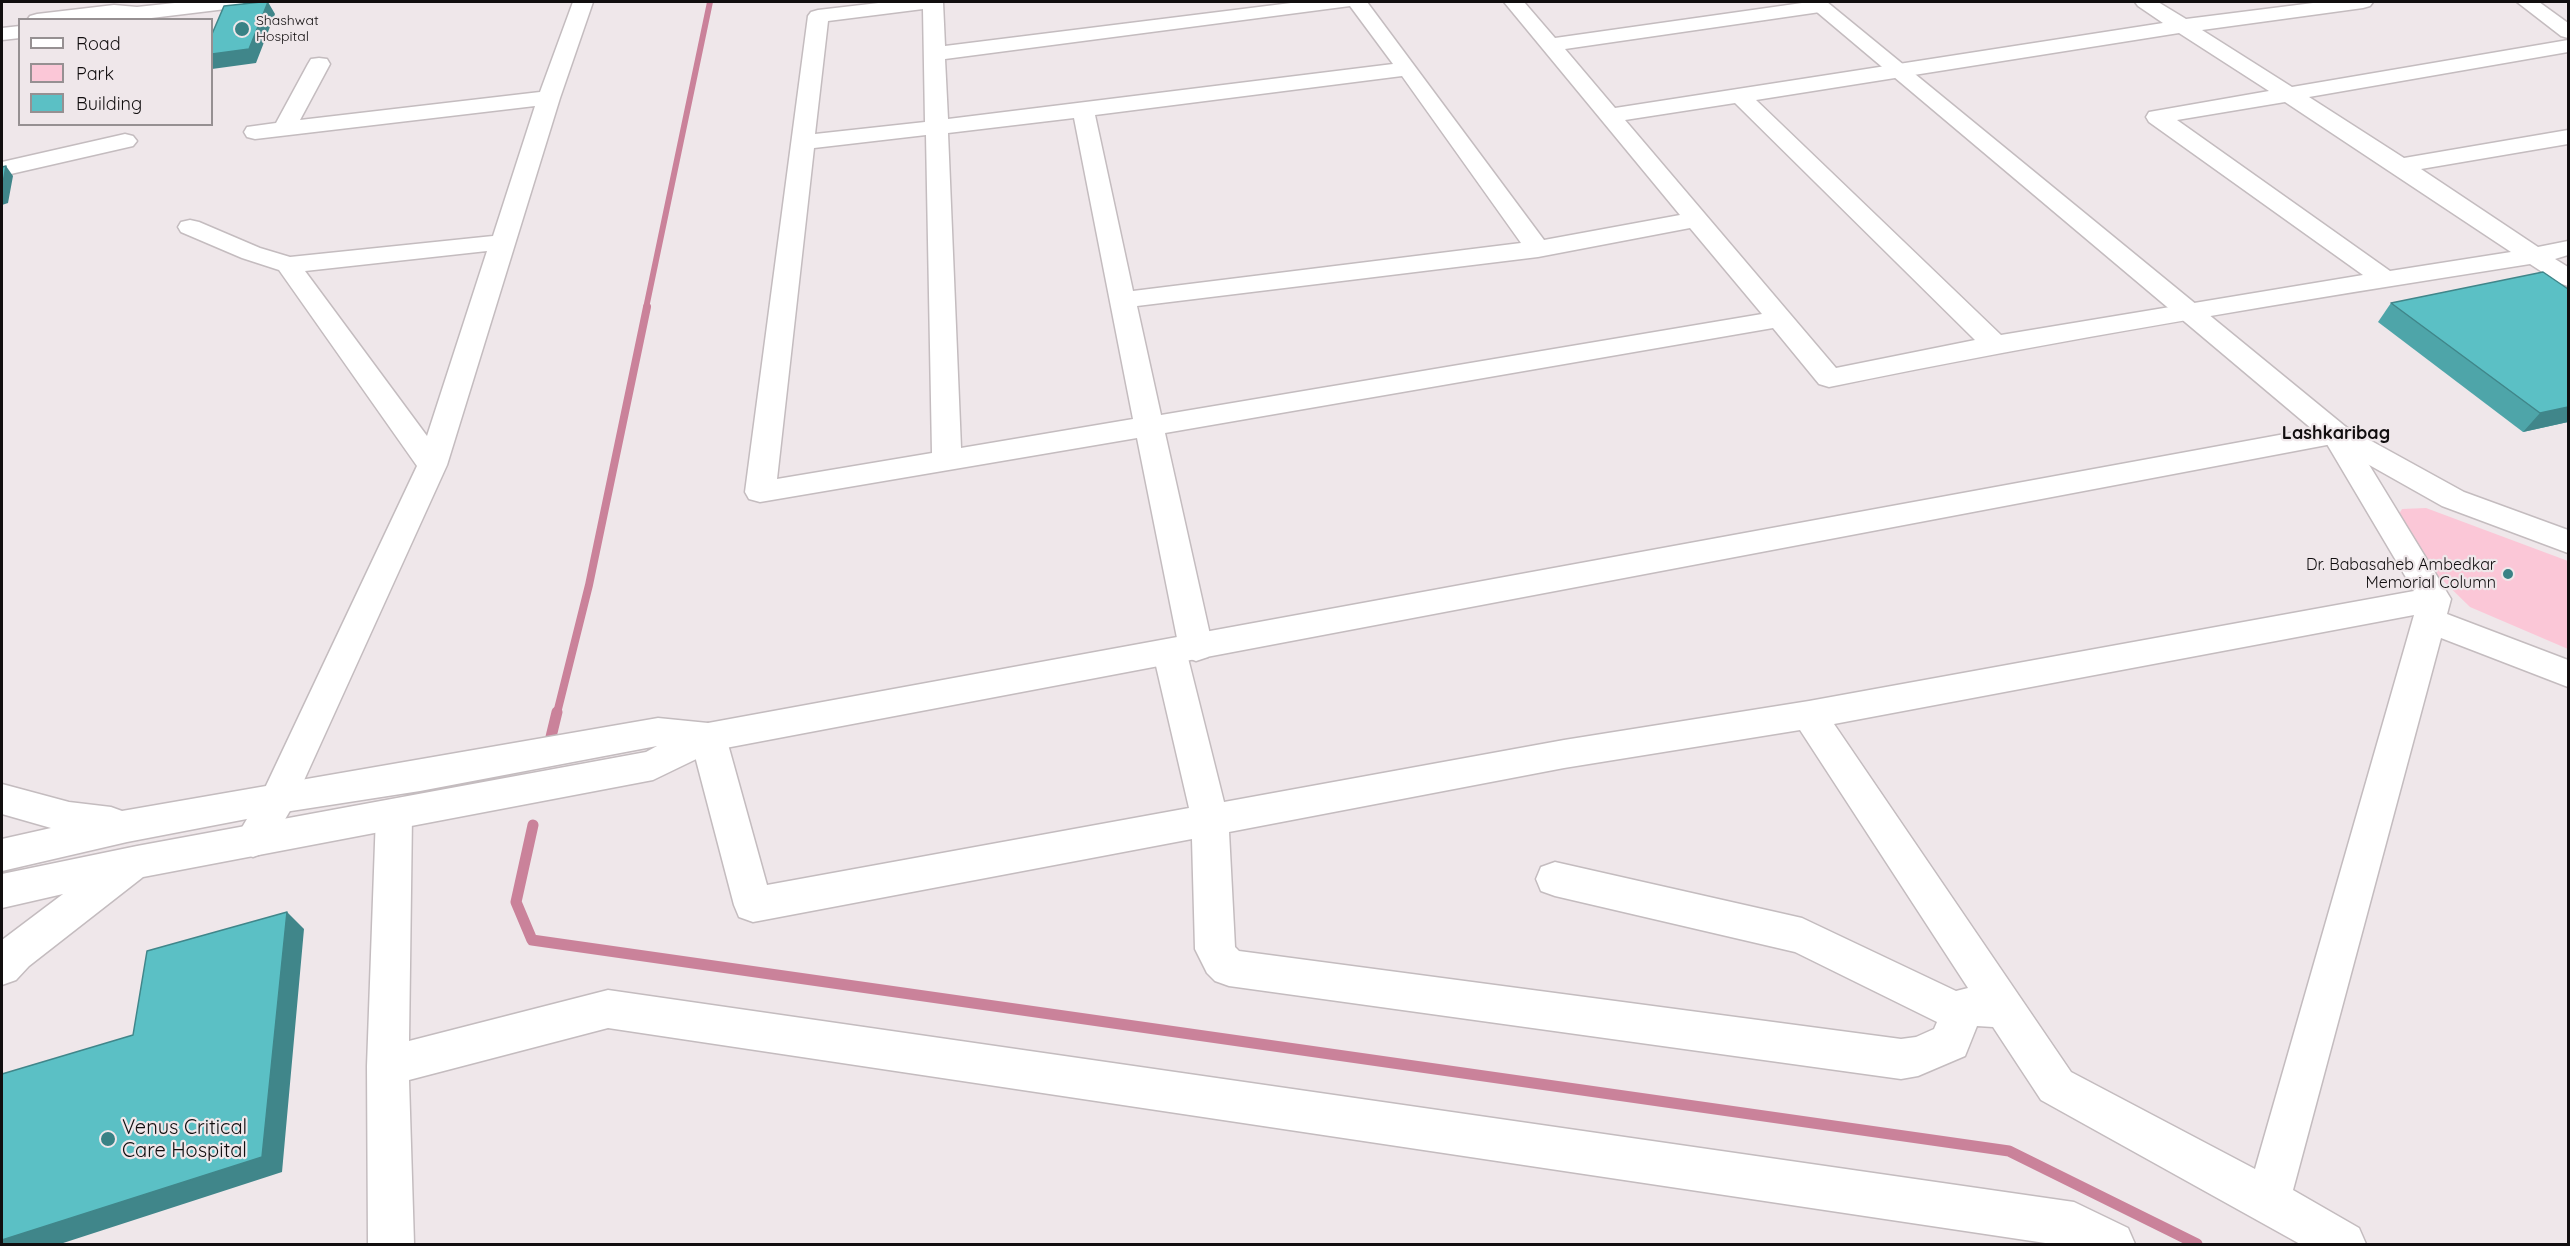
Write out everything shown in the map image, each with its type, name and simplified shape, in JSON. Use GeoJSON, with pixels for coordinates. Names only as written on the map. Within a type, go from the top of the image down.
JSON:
{"type":"FeatureCollection","features":[{"type":"Feature","properties":{"kind":"street"},"geometry":{"type":"LineString","coordinates":[[119,18],[135,13],[234,2]]}},
{"type":"Feature","properties":{"kind":"street"},"geometry":{"type":"LineString","coordinates":[[253,840],[278,798],[432,465],[549,98],[582,2]]}},
{"type":"Feature","properties":{"kind":"street"},"geometry":{"type":"LineString","coordinates":[[947,460],[933,2],[818,16],[760,492],[1780,319]]}},
{"type":"Feature","properties":{"kind":"street"},"geometry":{"type":"LineString","coordinates":[[935,54],[1343,2]]}},
{"type":"Feature","properties":{"kind":"street"},"geometry":{"type":"LineString","coordinates":[[1357,2],[1538,249]]}},
{"type":"Feature","properties":{"kind":"street"},"geometry":{"type":"LineString","coordinates":[[1514,2],[1829,378],[1995,344],[2185,310],[2534,256],[2568,248]]}},
{"type":"Feature","properties":{"kind":"street"},"geometry":{"type":"LineString","coordinates":[[2145,2],[2400,166],[2568,278]]}},
{"type":"Feature","properties":{"kind":"street"},"geometry":{"type":"LineString","coordinates":[[1610,116],[2183,26],[2363,2]]}},
{"type":"Feature","properties":{"kind":"street"},"geometry":{"type":"LineString","coordinates":[[2527,2],[2568,32]]}},
{"type":"Feature","properties":{"kind":"street"},"geometry":{"type":"LineString","coordinates":[[1551,45],[1818,4],[2336,434],[2453,499],[2568,542]]}},
{"type":"Feature","properties":{"kind":"street"},"geometry":{"type":"LineString","coordinates":[[54,18],[114,11],[135,13]]}},
{"type":"Feature","properties":{"kind":"street"},"geometry":{"type":"LineString","coordinates":[[2,24],[18,22]]}},
{"type":"Feature","properties":{"kind":"street"},"geometry":{"type":"LineString","coordinates":[[2,34],[18,32]]}},
{"type":"Feature","properties":{"kind":"street"},"geometry":{"type":"LineString","coordinates":[[2385,279],[2157,117],[2568,46]]}},
{"type":"Feature","properties":{"kind":"street"},"geometry":{"type":"LineString","coordinates":[[284,128],[319,64]]}},
{"type":"Feature","properties":{"kind":"street"},"geometry":{"type":"LineString","coordinates":[[803,142],[937,128],[1408,69]]}},
{"type":"Feature","properties":{"kind":"street"},"geometry":{"type":"LineString","coordinates":[[1740,96],[1995,344]]}},
{"type":"Feature","properties":{"kind":"street"},"geometry":{"type":"LineString","coordinates":[[255,132],[549,98]]}},
{"type":"Feature","properties":{"kind":"street"},"geometry":{"type":"LineString","coordinates":[[266,110],[296,107]]}},
{"type":"Feature","properties":{"kind":"street"},"geometry":{"type":"LineString","coordinates":[[1083,110],[1149,426],[1210,820],[1215,949],[1229,968],[1902,1059],[1918,1056],[1950,1042],[1963,1007],[2005,1008]]}},
{"type":"Feature","properties":{"kind":"street"},"geometry":{"type":"LineString","coordinates":[[2400,166],[2568,138]]}},
{"type":"Feature","properties":{"kind":"street"},"geometry":{"type":"LineString","coordinates":[[2,169],[125,141]]}},
{"type":"Feature","properties":{"kind":"street"},"geometry":{"type":"LineString","coordinates":[[1122,300],[1538,249],[1696,219]]}},
{"type":"Feature","properties":{"kind":"street"},"geometry":{"type":"LineString","coordinates":[[190,227],[251,253],[288,265],[504,242]]}},
{"type":"Feature","properties":{"kind":"street"},"geometry":{"type":"LineString","coordinates":[[288,265],[432,465]]}},
{"type":"Feature","properties":{"kind":"street"},"geometry":{"type":"LineString","coordinates":[[2268,1200],[2432,609],[2336,434]]}},
{"type":"Feature","properties":{"kind":"street"},"geometry":{"type":"LineString","coordinates":[[2,855],[127,826],[278,798],[420,776],[658,732],[708,737],[2336,434]]}},
{"type":"Feature","properties":{"kind":"street"},"geometry":{"type":"LineString","coordinates":[[708,737],[753,905],[1564,754],[1809,715],[2432,609],[2568,674]]}},
{"type":"Feature","properties":{"kind":"street"},"geometry":{"type":"LineString","coordinates":[[1809,715],[2056,1086],[2268,1200],[2343,1245]]}},
{"type":"Feature","properties":{"kind":"street"},"geometry":{"type":"LineString","coordinates":[[2,891],[136,862],[653,765],[708,737]]}},
{"type":"Feature","properties":{"kind":"street"},"geometry":{"type":"LineString","coordinates":[[2,799],[69,817],[127,826]]}},
{"type":"Feature","properties":{"kind":"street"},"geometry":{"type":"LineString","coordinates":[[391,1245],[388,1066],[394,815]]}},
{"type":"Feature","properties":{"kind":"street"},"geometry":{"type":"LineString","coordinates":[[2,968],[15,953],[136,862]]}},
{"type":"Feature","properties":{"kind":"street"},"geometry":{"type":"LineString","coordinates":[[1555,879],[1802,936],[1960,1013]]}},
{"type":"Feature","properties":{"kind":"street"},"geometry":{"type":"LineString","coordinates":[[388,1066],[608,1009],[2074,1225],[2112,1245]]}},
{"type":"Feature","properties":{"kind":"green space"},"geometry":{"type":"Polygon","coordinates":[[[2426,508],[2568,561],[2568,649],[2470,607],[2428,566],[2395,521],[2402,509],[2426,508]]]}},
{"type":"Feature","properties":{"kind":"building"},"geometry":{"type":"Polygon","coordinates":[[[268,2],[249,49],[213,54],[213,32],[224,6],[268,2]]]}},
{"type":"Feature","properties":{"kind":"building"},"geometry":{"type":"Polygon","coordinates":[[[6,166],[2,189],[2,167],[6,166]]]}},
{"type":"Feature","properties":{"kind":"building"},"geometry":{"type":"Polygon","coordinates":[[[2543,272],[2568,289],[2568,407],[2540,413],[2391,303],[2543,272]]]}},
{"type":"Feature","properties":{"kind":"building"},"geometry":{"type":"Polygon","coordinates":[[[287,912],[262,1157],[2,1240],[2,1074],[133,1035],[147,951],[287,912]]]}},
{"type":"Feature","properties":{"kind":"waterway"},"geometry":{"type":"LineString","coordinates":[[646,308],[710,2]]}},
{"type":"Feature","properties":{"kind":"waterway"},"geometry":{"type":"LineString","coordinates":[[557,713],[589,585],[647,307]]}},
{"type":"Feature","properties":{"kind":"waterway"},"geometry":{"type":"LineString","coordinates":[[550,741],[557,712]]}},
{"type":"Feature","properties":{"kind":"waterway"},"geometry":{"type":"LineString","coordinates":[[533,825],[516,902],[532,940],[2009,1151],[2197,1244]]}},
{"type":"Feature","properties":{"kind":"place","name":"Shashwat Hospital"},"geometry":{"type":"Point","coordinates":[242,29]}},
{"type":"Feature","properties":{"kind":"place","name":"Dr. Babasaheb Ambedkar Memorial Column"},"geometry":{"type":"Point","coordinates":[2508,574]}},
{"type":"Feature","properties":{"kind":"place","name":"Venus Critical Care Hospital"},"geometry":{"type":"Point","coordinates":[108,1139]}},
{"type":"Feature","properties":{"kind":"district","name":"Lashkaribag"},"geometry":{"type":"Point","coordinates":[2336,434]}}]}
